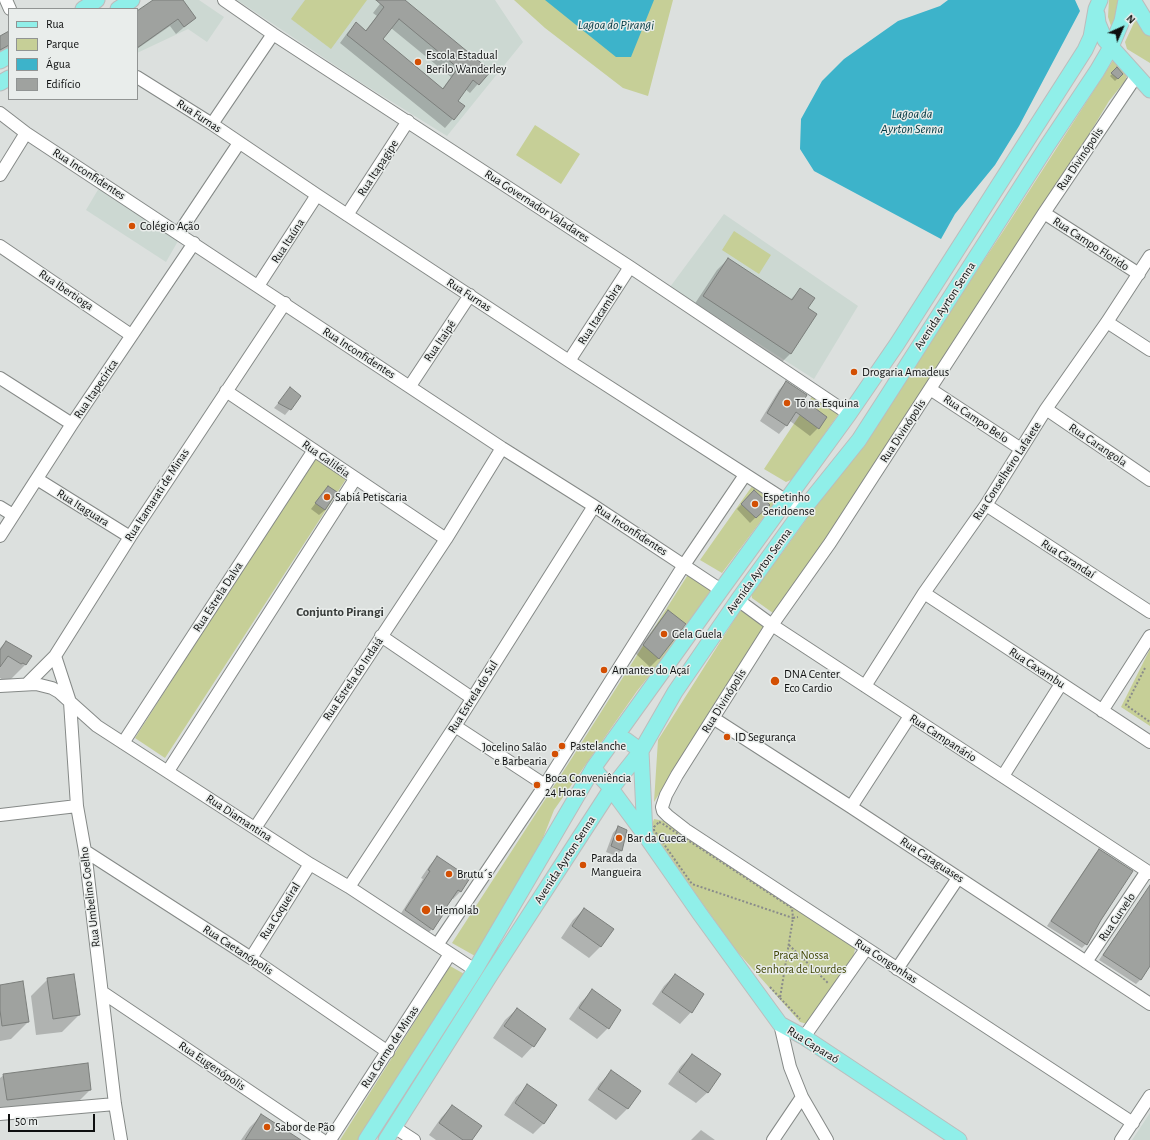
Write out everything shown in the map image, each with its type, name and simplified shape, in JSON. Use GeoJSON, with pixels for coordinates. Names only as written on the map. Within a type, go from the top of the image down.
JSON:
{"type":"FeatureCollection","features":[{"type":"Feature","properties":{"kind":"main road"},"geometry":{"type":"LineString","coordinates":[[85,8],[97,0]]}},
{"type":"Feature","properties":{"kind":"main road"},"geometry":{"type":"LineString","coordinates":[[120,8],[132,0]]}},
{"type":"Feature","properties":{"kind":"main road","name":"Avenida Ayrton Senna"},"geometry":{"type":"LineString","coordinates":[[386,1140],[611,789],[641,751],[676,692],[738,600],[802,511],[859,440],[1042,152],[1096,71],[1110,47],[1122,21],[1126,0]]}},
{"type":"Feature","properties":{"kind":"main road"},"geometry":{"type":"LineString","coordinates":[[1133,0],[1150,28]]}},
{"type":"Feature","properties":{"kind":"main road"},"geometry":{"type":"LineString","coordinates":[[1096,3],[1101,32],[1110,47],[1150,90]]}},
{"type":"Feature","properties":{"kind":"main road","name":"Avenida Ayrton Senna"},"geometry":{"type":"LineString","coordinates":[[366,1140],[475,970],[594,767],[898,344],[1078,61],[1091,37],[1096,3]]}},
{"type":"Feature","properties":{"kind":"main road"},"geometry":{"type":"LineString","coordinates":[[614,739],[626,740],[641,751],[645,835]]}},
{"type":"Feature","properties":{"kind":"main road","name":"Rua Caparaó"},"geometry":{"type":"LineString","coordinates":[[594,767],[645,835],[780,1024],[804,1037],[959,1140]]}},
{"type":"Feature","properties":{"kind":"street","name":"Rua Governador Valadares"},"geometry":{"type":"LineString","coordinates":[[224,0],[273,34],[630,267],[849,414]]}},
{"type":"Feature","properties":{"kind":"street"},"geometry":{"type":"LineString","coordinates":[[212,124],[273,34]]}},
{"type":"Feature","properties":{"kind":"street","name":"Rua Divinópolis"},"geometry":{"type":"LineString","coordinates":[[670,788],[772,625],[830,543],[1044,213],[1137,75]]}},
{"type":"Feature","properties":{"kind":"street","name":"Rua Furnas"},"geometry":{"type":"LineString","coordinates":[[138,78],[212,124],[470,296],[802,511]]}},
{"type":"Feature","properties":{"kind":"street","name":"Rua Inconfidentes"},"geometry":{"type":"LineString","coordinates":[[0,113],[26,133],[502,448],[594,506],[721,590]]}},
{"type":"Feature","properties":{"kind":"street","name":"Rua Itapagipe"},"geometry":{"type":"LineString","coordinates":[[347,215],[408,122]]}},
{"type":"Feature","properties":{"kind":"street"},"geometry":{"type":"LineString","coordinates":[[0,175],[26,133]]}},
{"type":"Feature","properties":{"kind":"street"},"geometry":{"type":"LineString","coordinates":[[179,233],[239,143]]}},
{"type":"Feature","properties":{"kind":"street","name":"Rua Itaúna"},"geometry":{"type":"LineString","coordinates":[[258,286],[317,195]]}},
{"type":"Feature","properties":{"kind":"street","name":"Rua Campo Florido"},"geometry":{"type":"LineString","coordinates":[[1044,213],[1139,274]]}},
{"type":"Feature","properties":{"kind":"street","name":"Rua Itapecirica"},"geometry":{"type":"LineString","coordinates":[[0,536],[72,424],[194,243]]}},
{"type":"Feature","properties":{"kind":"street","name":"Rua Ibertioga"},"geometry":{"type":"LineString","coordinates":[[0,246],[131,335]]}},
{"type":"Feature","properties":{"kind":"street","name":"Rua Conselheiro Lafaiete"},"geometry":{"type":"LineString","coordinates":[[865,686],[924,593],[986,505],[1046,409],[1107,322],[1150,256]]}},
{"type":"Feature","properties":{"kind":"street","name":"Rua Itacambira"},"geometry":{"type":"LineString","coordinates":[[569,360],[630,267]]}},
{"type":"Feature","properties":{"kind":"street","name":"Rua Itaipé"},"geometry":{"type":"LineString","coordinates":[[410,386],[470,296]]}},
{"type":"Feature","properties":{"kind":"street","name":"Rua Itamarati de Minas"},"geometry":{"type":"LineString","coordinates":[[27,684],[55,656],[130,537],[285,303]]}},
{"type":"Feature","properties":{"kind":"street"},"geometry":{"type":"LineString","coordinates":[[1107,322],[1150,350]]}},
{"type":"Feature","properties":{"kind":"street"},"geometry":{"type":"LineString","coordinates":[[0,378],[72,424]]}},
{"type":"Feature","properties":{"kind":"street","name":"Rua Campo Belo"},"geometry":{"type":"LineString","coordinates":[[930,389],[1021,449]]}},
{"type":"Feature","properties":{"kind":"street","name":"Rua Galiléia"},"geometry":{"type":"LineString","coordinates":[[226,391],[446,539]]}},
{"type":"Feature","properties":{"kind":"street","name":"Rua Carangola"},"geometry":{"type":"LineString","coordinates":[[1046,409],[1150,480]]}},
{"type":"Feature","properties":{"kind":"street","name":"Rua Estrela do Indaiá"},"geometry":{"type":"LineString","coordinates":[[255,828],[446,539],[502,448]]}},
{"type":"Feature","properties":{"kind":"street","name":"Rua Estrela Dalva"},"geometry":{"type":"LineString","coordinates":[[123,743],[314,450]]}},
{"type":"Feature","properties":{"kind":"street"},"geometry":{"type":"LineString","coordinates":[[437,945],[544,785],[684,565],[745,475]]}},
{"type":"Feature","properties":{"kind":"street","name":"Rua Itaguara"},"geometry":{"type":"LineString","coordinates":[[37,479],[130,537]]}},
{"type":"Feature","properties":{"kind":"street"},"geometry":{"type":"LineString","coordinates":[[168,771],[355,479]]}},
{"type":"Feature","properties":{"kind":"street","name":"Rua Carandaí"},"geometry":{"type":"LineString","coordinates":[[986,505],[1150,612]]}},
{"type":"Feature","properties":{"kind":"street","name":"Rua Estrela do Sul"},"geometry":{"type":"LineString","coordinates":[[349,887],[455,726],[594,506]]}},
{"type":"Feature","properties":{"kind":"street"},"geometry":{"type":"LineString","coordinates":[[0,507],[13,515]]}},
{"type":"Feature","properties":{"kind":"street","name":"Rua Caxambu"},"geometry":{"type":"LineString","coordinates":[[924,593],[1150,742]]}},
{"type":"Feature","properties":{"kind":"street","name":"Rua Campanário"},"geometry":{"type":"LineString","coordinates":[[738,600],[772,625],[1149,872]]}},
{"type":"Feature","properties":{"kind":"street"},"geometry":{"type":"LineString","coordinates":[[381,636],[472,698]]}},
{"type":"Feature","properties":{"kind":"street"},"geometry":{"type":"LineString","coordinates":[[1102,711],[1150,636]]}},
{"type":"Feature","properties":{"kind":"street","name":"Rua Umbelino Coelho"},"geometry":{"type":"LineString","coordinates":[[55,656],[70,702],[77,806],[85,851],[115,1104],[122,1139]]}},
{"type":"Feature","properties":{"kind":"street","name":"Rua Diamantina"},"geometry":{"type":"LineString","coordinates":[[0,686],[40,684],[52,688],[65,696],[97,726],[310,864],[349,887],[475,970]]}},
{"type":"Feature","properties":{"kind":"street"},"geometry":{"type":"LineString","coordinates":[[1003,776],[1061,684]]}},
{"type":"Feature","properties":{"kind":"street"},"geometry":{"type":"LineString","coordinates":[[851,807],[910,716]]}},
{"type":"Feature","properties":{"kind":"street","name":"Rua Cataguases"},"geometry":{"type":"LineString","coordinates":[[713,718],[1150,1004]]}},
{"type":"Feature","properties":{"kind":"street"},"geometry":{"type":"LineString","coordinates":[[455,726],[544,785]]}},
{"type":"Feature","properties":{"kind":"street","name":"Rua Congonhas"},"geometry":{"type":"LineString","coordinates":[[670,788],[662,806],[663,811],[668,816],[866,949],[1133,1123]]}},
{"type":"Feature","properties":{"kind":"street"},"geometry":{"type":"LineString","coordinates":[[0,815],[77,806]]}},
{"type":"Feature","properties":{"kind":"street","name":"Rua Caetanópolis"},"geometry":{"type":"LineString","coordinates":[[85,851],[251,958],[388,1052]]}},
{"type":"Feature","properties":{"kind":"street","name":"Rua Coqueiral"},"geometry":{"type":"LineString","coordinates":[[251,958],[310,864]]}},
{"type":"Feature","properties":{"kind":"street","name":"Rua Curvelo"},"geometry":{"type":"LineString","coordinates":[[1086,962],[1149,872]]}},
{"type":"Feature","properties":{"kind":"street"},"geometry":{"type":"LineString","coordinates":[[897,969],[958,878]]}},
{"type":"Feature","properties":{"kind":"street"},"geometry":{"type":"LineString","coordinates":[[804,1037],[866,949]]}},
{"type":"Feature","properties":{"kind":"street","name":"Rua Carmo de Minas"},"geometry":{"type":"LineString","coordinates":[[330,1140],[450,954]]}},
{"type":"Feature","properties":{"kind":"street","name":"Rua Eugenópolis"},"geometry":{"type":"LineString","coordinates":[[102,992],[322,1140]]}},
{"type":"Feature","properties":{"kind":"street"},"geometry":{"type":"LineString","coordinates":[[780,1024],[790,1067],[802,1097],[827,1140]]}},
{"type":"Feature","properties":{"kind":"street"},"geometry":{"type":"LineString","coordinates":[[1121,1140],[1150,1096]]}},
{"type":"Feature","properties":{"kind":"street"},"geometry":{"type":"LineString","coordinates":[[773,1140],[802,1097]]}},
{"type":"Feature","properties":{"kind":"street"},"geometry":{"type":"LineString","coordinates":[[0,1114],[115,1104]]}},
{"type":"Feature","properties":{"kind":"street"},"geometry":{"type":"LineString","coordinates":[[394,1127],[414,1140]]}},
{"type":"Feature","properties":{"kind":"path"},"geometry":{"type":"LineString","coordinates":[[1147,664],[1126,705],[1150,722]]}},
{"type":"Feature","properties":{"kind":"path"},"geometry":{"type":"LineString","coordinates":[[695,889],[654,830],[654,827],[659,822],[792,908],[793,918],[780,998]]}},
{"type":"Feature","properties":{"kind":"path"},"geometry":{"type":"LineString","coordinates":[[692,884],[793,918],[803,916]]}},
{"type":"Feature","properties":{"kind":"path"},"geometry":{"type":"LineString","coordinates":[[789,945],[832,987]]}},
{"type":"Feature","properties":{"kind":"path"},"geometry":{"type":"LineString","coordinates":[[766,981],[780,998],[804,1022]]}},
{"type":"Feature","properties":{"kind":"shaded area"},"geometry":{"type":"Polygon","coordinates":[[[152,0],[199,0],[224,17],[207,42],[188,29],[138,53],[138,9],[152,0]]]}},
{"type":"Feature","properties":{"kind":"shaded area","name":"Escola Estadual Berilo Wanderley"},"geometry":{"type":"Polygon","coordinates":[[[237,0],[495,0],[523,42],[447,136],[360,82],[237,0]]]}},
{"type":"Feature","properties":{"kind":"shaded area","name":"Colégio Ação"},"geometry":{"type":"Polygon","coordinates":[[[99,188],[178,241],[166,262],[86,210],[99,188]]]}},
{"type":"Feature","properties":{"kind":"shaded area"},"geometry":{"type":"Polygon","coordinates":[[[724,214],[858,306],[814,379],[670,287],[724,214]]]}},
{"type":"Feature","properties":{"kind":"shaded area"},"geometry":{"type":"Polygon","coordinates":[[[1150,1113],[1150,1140],[1132,1140],[1150,1113]]]}},
{"type":"Feature","properties":{"kind":"green space"},"geometry":{"type":"Polygon","coordinates":[[[305,0],[367,0],[331,49],[291,19],[305,0]]]}},
{"type":"Feature","properties":{"kind":"green space"},"geometry":{"type":"Polygon","coordinates":[[[514,0],[673,0],[648,96],[623,88],[545,28],[514,0]]]}},
{"type":"Feature","properties":{"kind":"green space"},"geometry":{"type":"Polygon","coordinates":[[[1109,0],[1124,0],[1114,35],[1108,17],[1109,0]]]}},
{"type":"Feature","properties":{"kind":"green space"},"geometry":{"type":"Polygon","coordinates":[[[1139,12],[1150,30],[1150,63],[1127,49],[1125,42],[1139,12]]]}},
{"type":"Feature","properties":{"kind":"green space"},"geometry":{"type":"Polygon","coordinates":[[[1114,59],[1129,70],[1125,81],[1109,101],[999,271],[827,542],[777,611],[773,613],[752,598],[751,592],[782,553],[872,428],[1004,230],[1114,59]]]}},
{"type":"Feature","properties":{"kind":"green space"},"geometry":{"type":"Polygon","coordinates":[[[535,125],[580,154],[561,184],[516,155],[535,125]]]}},
{"type":"Feature","properties":{"kind":"green space"},"geometry":{"type":"Polygon","coordinates":[[[734,231],[771,255],[759,274],[722,250],[734,231]]]}},
{"type":"Feature","properties":{"kind":"green space"},"geometry":{"type":"Polygon","coordinates":[[[813,395],[842,409],[793,479],[786,482],[764,469],[813,395]]]}},
{"type":"Feature","properties":{"kind":"green space"},"geometry":{"type":"Polygon","coordinates":[[[314,457],[346,479],[165,758],[135,738],[314,457]]]}},
{"type":"Feature","properties":{"kind":"green space"},"geometry":{"type":"Polygon","coordinates":[[[755,482],[778,498],[722,573],[700,560],[755,482]]]}},
{"type":"Feature","properties":{"kind":"green space"},"geometry":{"type":"Polygon","coordinates":[[[689,573],[716,592],[637,691],[554,810],[543,838],[475,956],[452,943],[570,761],[689,573]]]}},
{"type":"Feature","properties":{"kind":"green space"},"geometry":{"type":"Polygon","coordinates":[[[741,609],[764,626],[654,802],[658,740],[741,609]]]}},
{"type":"Feature","properties":{"kind":"green space"},"geometry":{"type":"Polygon","coordinates":[[[1150,649],[1150,726],[1121,707],[1150,649]]]}},
{"type":"Feature","properties":{"kind":"green space","name":"Praça Nossa Senhora de Lourdes"},"geometry":{"type":"Polygon","coordinates":[[[654,819],[664,821],[734,865],[855,949],[853,958],[811,1025],[800,1022],[735,949],[650,830],[654,819]]]}},
{"type":"Feature","properties":{"kind":"green space"},"geometry":{"type":"Polygon","coordinates":[[[450,966],[466,975],[363,1140],[340,1140],[450,966]]]}},
{"type":"Feature","properties":{"kind":"water","name":"Lagoa do Pirangi"},"geometry":{"type":"Polygon","coordinates":[[[545,0],[654,0],[631,57],[616,57],[545,0]]]}},
{"type":"Feature","properties":{"kind":"water","name":"Lagoa da Ayrton Senna"},"geometry":{"type":"Polygon","coordinates":[[[948,0],[1075,0],[1080,11],[1019,126],[995,165],[955,214],[941,239],[814,171],[800,149],[801,119],[822,81],[844,59],[898,21],[940,6],[948,0]]]}},
{"type":"Feature","properties":{"kind":"building"},"geometry":{"type":"Polygon","coordinates":[[[153,0],[183,0],[196,18],[184,27],[178,19],[138,47],[138,10],[153,0]]]}},
{"type":"Feature","properties":{"kind":"building"},"geometry":{"type":"Polygon","coordinates":[[[376,0],[405,0],[491,71],[479,85],[473,80],[458,101],[465,106],[454,120],[347,35],[356,22],[366,31],[384,7],[376,0]],[[399,19],[383,39],[443,89],[458,68],[399,19]]]}},
{"type":"Feature","properties":{"kind":"building"},"geometry":{"type":"Polygon","coordinates":[[[8,32],[8,46],[0,50],[0,36],[8,32]]]}},
{"type":"Feature","properties":{"kind":"building"},"geometry":{"type":"Polygon","coordinates":[[[1117,67],[1123,74],[1118,79],[1111,73],[1117,67]]]}},
{"type":"Feature","properties":{"kind":"building"},"geometry":{"type":"Polygon","coordinates":[[[728,258],[792,300],[800,288],[815,298],[808,308],[817,314],[791,354],[703,296],[728,258]]]}},
{"type":"Feature","properties":{"kind":"building","name":"Tō na Esquina"},"geometry":{"type":"Polygon","coordinates":[[[786,381],[807,395],[804,400],[827,417],[819,429],[796,412],[787,426],[767,413],[786,381]]]}},
{"type":"Feature","properties":{"kind":"building"},"geometry":{"type":"Polygon","coordinates":[[[290,387],[301,396],[291,410],[278,403],[290,387]]]}},
{"type":"Feature","properties":{"kind":"building","name":"Sabiá Petiscaria"},"geometry":{"type":"Polygon","coordinates":[[[328,486],[337,492],[325,510],[315,503],[328,486]]]}},
{"type":"Feature","properties":{"kind":"building","name":"Espetinho Seridoense"},"geometry":{"type":"Polygon","coordinates":[[[754,490],[770,505],[756,518],[741,504],[754,490]]]}},
{"type":"Feature","properties":{"kind":"building","name":"Gela Guela"},"geometry":{"type":"Polygon","coordinates":[[[668,610],[686,624],[659,659],[643,645],[668,610]]]}},
{"type":"Feature","properties":{"kind":"building"},"geometry":{"type":"Polygon","coordinates":[[[6,641],[32,656],[26,665],[23,663],[21,664],[8,656],[0,667],[0,650],[6,641]]]}},
{"type":"Feature","properties":{"kind":"building","name":"Bar da Cueca"},"geometry":{"type":"Polygon","coordinates":[[[618,826],[627,830],[622,851],[611,846],[618,826]]]}},
{"type":"Feature","properties":{"kind":"building"},"geometry":{"type":"Polygon","coordinates":[[[1099,849],[1133,871],[1101,920],[1087,945],[1051,921],[1099,849]]]}},
{"type":"Feature","properties":{"kind":"building"},"geometry":{"type":"Polygon","coordinates":[[[437,856],[470,878],[461,892],[458,890],[433,930],[405,910],[430,871],[428,870],[437,856]]]}},
{"type":"Feature","properties":{"kind":"building"},"geometry":{"type":"Polygon","coordinates":[[[1150,885],[1150,966],[1141,980],[1103,955],[1150,885]]]}},
{"type":"Feature","properties":{"kind":"building"},"geometry":{"type":"Polygon","coordinates":[[[584,908],[614,929],[601,947],[572,926],[584,908]]]}},
{"type":"Feature","properties":{"kind":"building"},"geometry":{"type":"Polygon","coordinates":[[[74,974],[80,1015],[53,1019],[47,978],[74,974]]]}},
{"type":"Feature","properties":{"kind":"building"},"geometry":{"type":"Polygon","coordinates":[[[675,974],[704,994],[692,1013],[662,992],[675,974]]]}},
{"type":"Feature","properties":{"kind":"building"},"geometry":{"type":"Polygon","coordinates":[[[23,981],[29,1022],[2,1026],[0,1010],[0,985],[23,981]]]}},
{"type":"Feature","properties":{"kind":"building"},"geometry":{"type":"Polygon","coordinates":[[[592,989],[621,1010],[609,1029],[579,1008],[592,989]]]}},
{"type":"Feature","properties":{"kind":"building"},"geometry":{"type":"Polygon","coordinates":[[[517,1008],[546,1029],[534,1047],[504,1026],[517,1008]]]}},
{"type":"Feature","properties":{"kind":"building"},"geometry":{"type":"Polygon","coordinates":[[[692,1054],[721,1074],[708,1093],[679,1072],[692,1054]]]}},
{"type":"Feature","properties":{"kind":"building"},"geometry":{"type":"Polygon","coordinates":[[[88,1063],[91,1090],[7,1100],[3,1074],[88,1063]]]}},
{"type":"Feature","properties":{"kind":"building"},"geometry":{"type":"Polygon","coordinates":[[[611,1070],[641,1091],[628,1109],[598,1089],[611,1070]]]}},
{"type":"Feature","properties":{"kind":"building"},"geometry":{"type":"Polygon","coordinates":[[[527,1084],[557,1105],[544,1124],[515,1103],[527,1084]]]}},
{"type":"Feature","properties":{"kind":"building"},"geometry":{"type":"Polygon","coordinates":[[[452,1105],[482,1126],[472,1140],[463,1140],[439,1123],[452,1105]]]}},
{"type":"Feature","properties":{"kind":"building","name":"Sabor de Pão"},"geometry":{"type":"Polygon","coordinates":[[[261,1114],[301,1140],[245,1140],[261,1114]]]}},
{"type":"Feature","properties":{"kind":"place","name":"Escola Estadual Berilo Wanderley"},"geometry":{"type":"Point","coordinates":[418,62]}},
{"type":"Feature","properties":{"kind":"place","name":"Colégio Ação"},"geometry":{"type":"Point","coordinates":[132,226]}},
{"type":"Feature","properties":{"kind":"place","name":"Drogaria Amadeus"},"geometry":{"type":"Point","coordinates":[854,372]}},
{"type":"Feature","properties":{"kind":"place","name":"Tō na Esquina"},"geometry":{"type":"Point","coordinates":[787,403]}},
{"type":"Feature","properties":{"kind":"place","name":"Sabiá Petiscaria"},"geometry":{"type":"Point","coordinates":[327,497]}},
{"type":"Feature","properties":{"kind":"place","name":"Espetinho Seridoense"},"geometry":{"type":"Point","coordinates":[755,504]}},
{"type":"Feature","properties":{"kind":"place","name":"Gela Guela"},"geometry":{"type":"Point","coordinates":[664,634]}},
{"type":"Feature","properties":{"kind":"place","name":"Amantes do Açaí"},"geometry":{"type":"Point","coordinates":[604,670]}},
{"type":"Feature","properties":{"kind":"place","name":"DNA Center Eco Cardio"},"geometry":{"type":"Point","coordinates":[775,681]}},
{"type":"Feature","properties":{"kind":"place","name":"ID Segurança"},"geometry":{"type":"Point","coordinates":[727,737]}},
{"type":"Feature","properties":{"kind":"place","name":"Pastelanche"},"geometry":{"type":"Point","coordinates":[562,746]}},
{"type":"Feature","properties":{"kind":"place","name":"Jocelino Salão e Barbearia"},"geometry":{"type":"Point","coordinates":[555,754]}},
{"type":"Feature","properties":{"kind":"place","name":"Boca Conveniência 24 Horas"},"geometry":{"type":"Point","coordinates":[537,785]}},
{"type":"Feature","properties":{"kind":"place","name":"Bar da Cueca"},"geometry":{"type":"Point","coordinates":[619,838]}},
{"type":"Feature","properties":{"kind":"place","name":"Parada da Mangueira"},"geometry":{"type":"Point","coordinates":[583,865]}},
{"type":"Feature","properties":{"kind":"place","name":"Brutu´s"},"geometry":{"type":"Point","coordinates":[449,874]}},
{"type":"Feature","properties":{"kind":"place","name":"Hemolab"},"geometry":{"type":"Point","coordinates":[426,910]}},
{"type":"Feature","properties":{"kind":"place","name":"Sabor de Pão"},"geometry":{"type":"Point","coordinates":[267,1127]}},
{"type":"Feature","properties":{"kind":"district","name":"Conjunto Pirangi"},"geometry":{"type":"Point","coordinates":[340,612]}}]}
